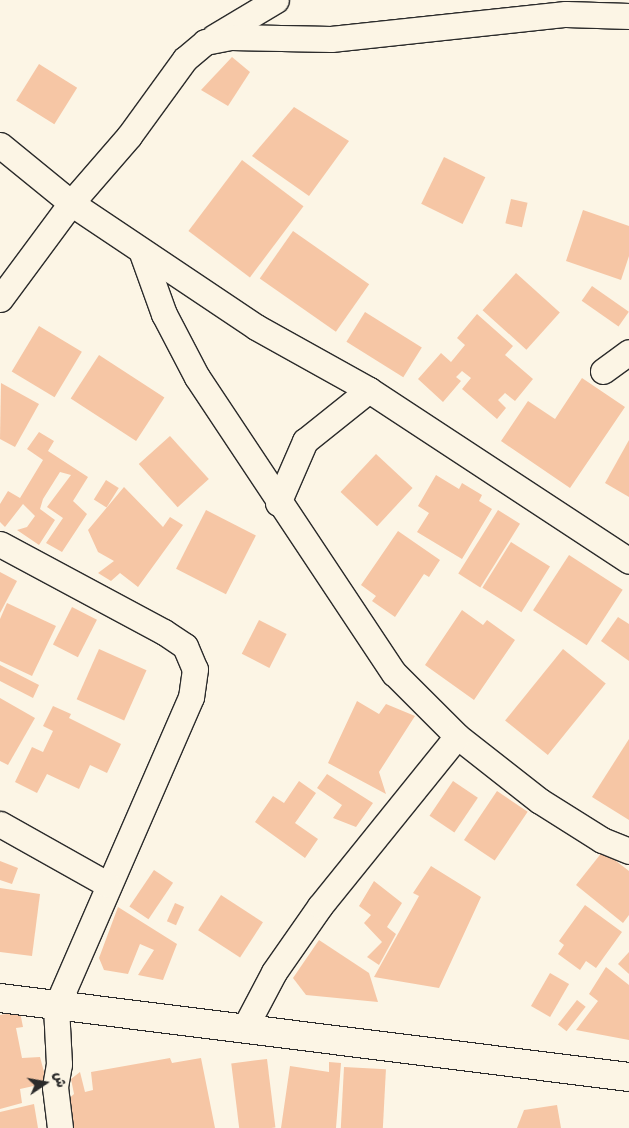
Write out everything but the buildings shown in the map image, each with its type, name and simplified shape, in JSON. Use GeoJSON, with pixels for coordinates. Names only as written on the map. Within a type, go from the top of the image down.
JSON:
{"type":"FeatureCollection","features":[{"type":"Feature","properties":{"kind":"street"},"geometry":{"type":"LineString","coordinates":[[0,299],[71,203],[129,136],[185,59],[205,42],[276,0]]}},
{"type":"Feature","properties":{"kind":"street"},"geometry":{"type":"LineString","coordinates":[[205,42],[231,37],[331,39],[566,14],[629,16]]}},
{"type":"Feature","properties":{"kind":"street"},"geometry":{"type":"LineString","coordinates":[[0,145],[71,203],[142,253],[256,327],[368,390],[629,561]]}},
{"type":"Feature","properties":{"kind":"street"},"geometry":{"type":"LineString","coordinates":[[142,253],[164,314],[197,377],[278,503],[394,673],[457,736],[540,801],[602,840],[629,851]]}},
{"type":"Feature","properties":{"kind":"street"},"geometry":{"type":"LineString","coordinates":[[603,371],[629,352]]}},
{"type":"Feature","properties":{"kind":"street"},"geometry":{"type":"LineString","coordinates":[[278,503],[305,440],[368,390]]}},
{"type":"Feature","properties":{"kind":"street"},"geometry":{"type":"LineString","coordinates":[[0,544],[164,632],[186,646],[195,669],[191,697],[106,884],[56,1008],[59,1064],[54,1087],[60,1128]]}},
{"type":"Feature","properties":{"kind":"street"},"geometry":{"type":"LineString","coordinates":[[244,1029],[274,972],[320,906],[457,736]]}},
{"type":"Feature","properties":{"kind":"street"},"geometry":{"type":"LineString","coordinates":[[0,824],[106,884]]}},
{"type":"Feature","properties":{"kind":"street"},"geometry":{"type":"LineString","coordinates":[[0,998],[56,1008],[244,1029],[629,1077]]}}]}
